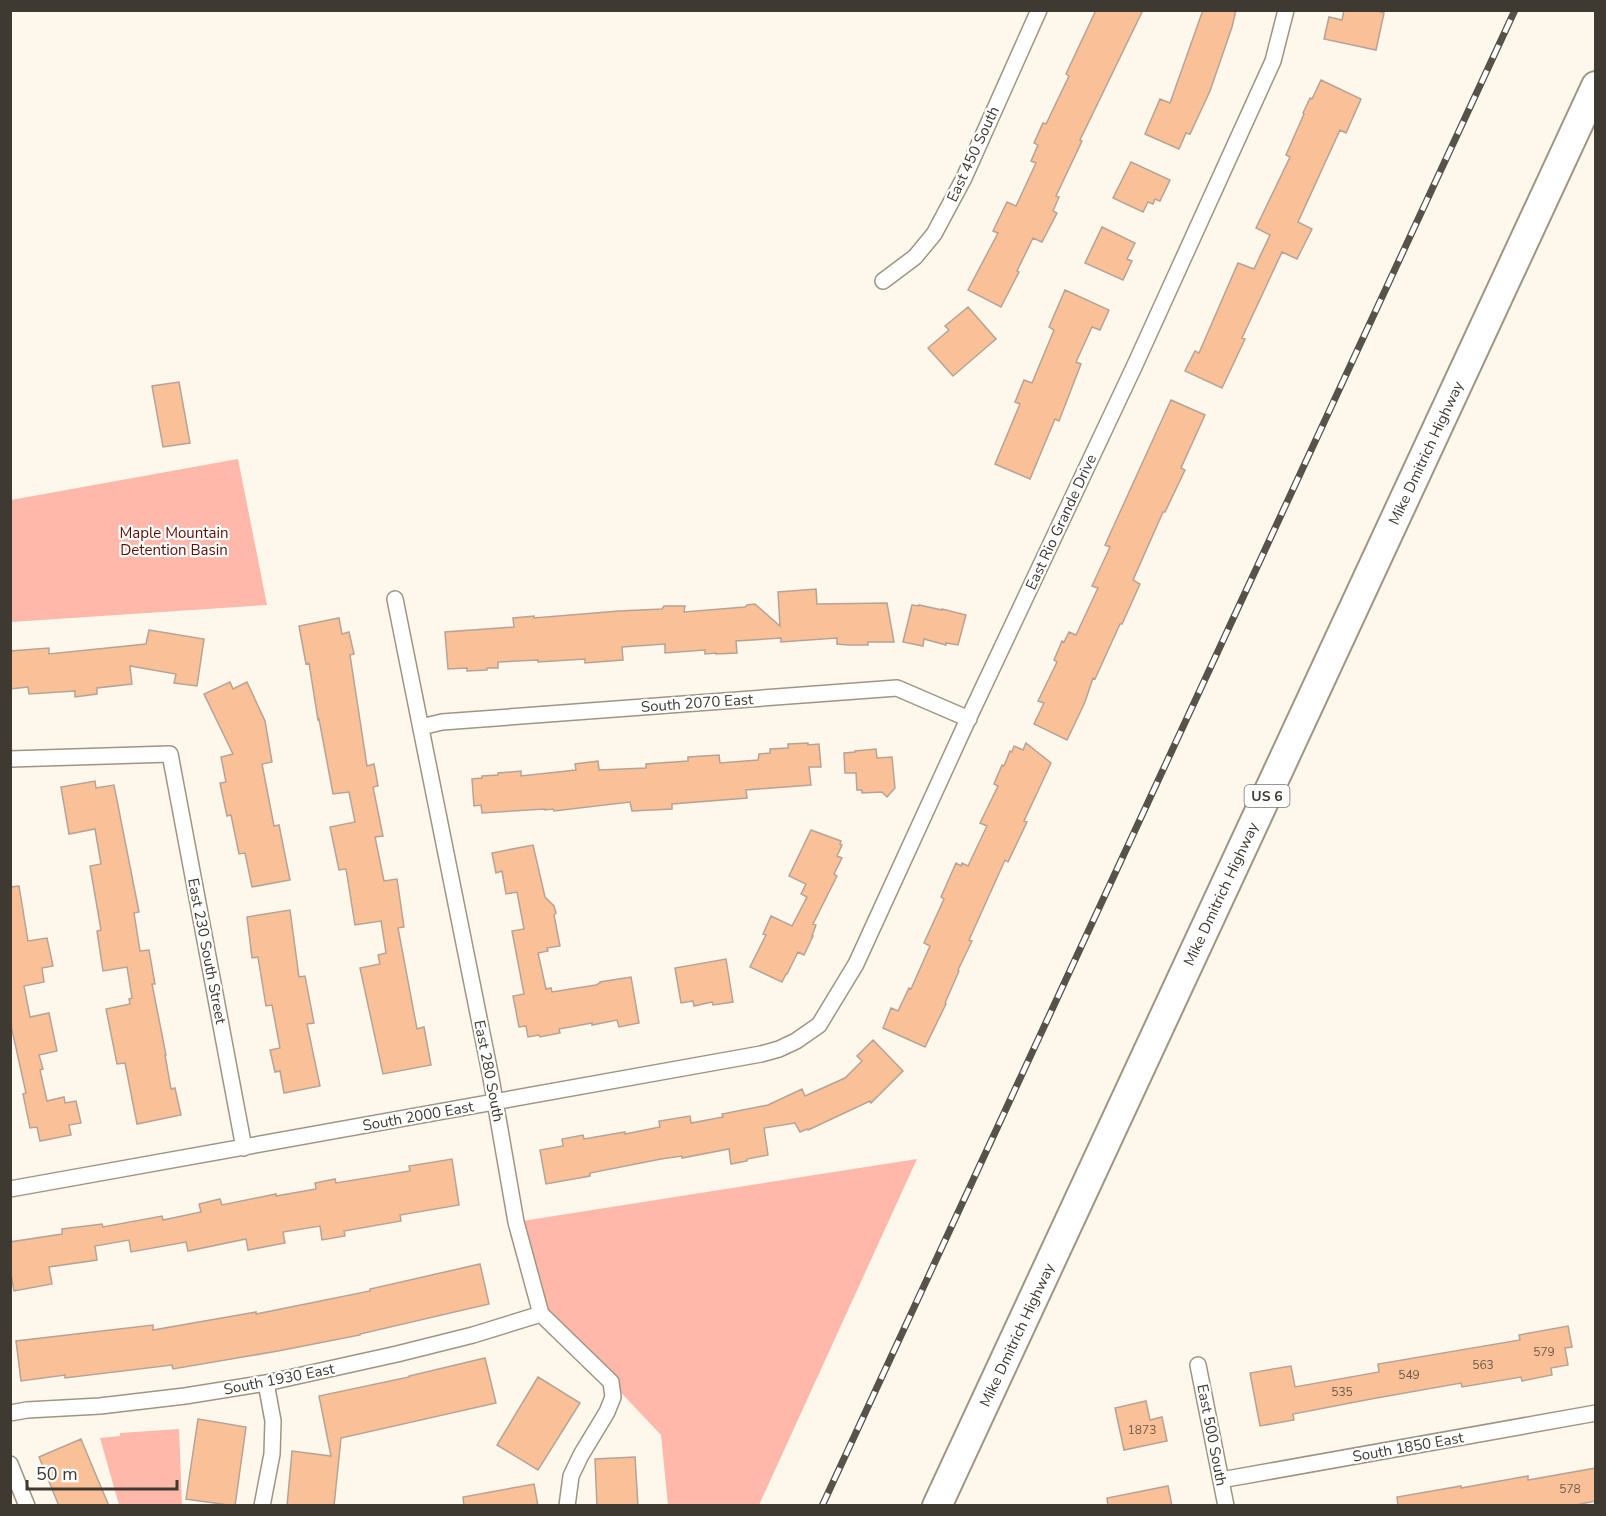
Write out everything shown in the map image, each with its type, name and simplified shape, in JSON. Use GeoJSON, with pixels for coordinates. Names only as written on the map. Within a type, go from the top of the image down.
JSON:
{"type":"FeatureCollection","features":[{"type":"Feature","properties":{"kind":"highway","name":"Mike Dmitrich Highway"},"geometry":{"type":"LineString","coordinates":[[938,1506],[1596,86]]}},
{"type":"Feature","properties":{"kind":"street","name":"East 450 South"},"geometry":{"type":"LineString","coordinates":[[883,281],[915,257],[934,234],[964,178],[1039,10]]}},
{"type":"Feature","properties":{"kind":"street","name":"East Rio Grande Drive"},"geometry":{"type":"LineString","coordinates":[[819,1025],[856,963],[1124,388],[1273,61],[1286,10]]}},
{"type":"Feature","properties":{"kind":"street","name":"East 280 South"},"geometry":{"type":"LineString","coordinates":[[395,599],[495,1102],[516,1222],[541,1314]]}},
{"type":"Feature","properties":{"kind":"street","name":"South 2070 East"},"geometry":{"type":"LineString","coordinates":[[420,727],[442,722],[897,688],[969,719]]}},
{"type":"Feature","properties":{"kind":"street","name":"East 230 South Street"},"geometry":{"type":"LineString","coordinates":[[10,759],[170,754],[244,1148]]}},
{"type":"Feature","properties":{"kind":"street","name":"South 2000 East"},"geometry":{"type":"LineString","coordinates":[[10,1189],[761,1054],[795,1041],[819,1025]]}},
{"type":"Feature","properties":{"kind":"street","name":"South 1930 East"},"geometry":{"type":"LineString","coordinates":[[10,1413],[122,1404],[266,1383],[473,1335],[541,1314]]}},
{"type":"Feature","properties":{"kind":"street"},"geometry":{"type":"LineString","coordinates":[[541,1314],[611,1382],[613,1397],[571,1476],[567,1506]]}},
{"type":"Feature","properties":{"kind":"street","name":"East 500 South"},"geometry":{"type":"LineString","coordinates":[[1198,1365],[1226,1506]]}},
{"type":"Feature","properties":{"kind":"street"},"geometry":{"type":"LineString","coordinates":[[261,1506],[272,1454],[273,1421],[266,1383]]}},
{"type":"Feature","properties":{"kind":"street","name":"South 1850 East"},"geometry":{"type":"LineString","coordinates":[[1221,1480],[1596,1413]]}},
{"type":"Feature","properties":{"kind":"street"},"geometry":{"type":"LineString","coordinates":[[10,1464],[27,1506]]}},
{"type":"Feature","properties":{"kind":"green space","name":"Maple Mountain Detention Basin"},"geometry":{"type":"Polygon","coordinates":[[[238,459],[267,605],[11,622],[11,500],[238,459]]]}},
{"type":"Feature","properties":{"kind":"green space"},"geometry":{"type":"Polygon","coordinates":[[[917,1159],[759,1505],[668,1505],[661,1435],[611,1382],[541,1314],[516,1222],[917,1159]]]}},
{"type":"Feature","properties":{"kind":"green space"},"geometry":{"type":"Polygon","coordinates":[[[179,1429],[182,1505],[119,1505],[100,1438],[120,1436],[120,1433],[179,1429]]]}},
{"type":"Feature","properties":{"kind":"building"},"geometry":{"type":"Polygon","coordinates":[[[1096,10],[1143,10],[1080,140],[1082,141],[1056,196],[1059,197],[1053,211],[1057,213],[1042,242],[1033,238],[1001,307],[968,290],[998,233],[993,231],[1007,202],[1016,206],[1036,163],[1031,161],[1038,145],[1034,143],[1043,123],[1046,124],[1069,76],[1066,74],[1096,10]]]}},
{"type":"Feature","properties":{"kind":"building"},"geometry":{"type":"Polygon","coordinates":[[[1203,10],[1236,10],[1210,91],[1190,134],[1186,133],[1179,149],[1145,134],[1160,99],[1170,103],[1203,10]]]}},
{"type":"Feature","properties":{"kind":"building"},"geometry":{"type":"Polygon","coordinates":[[[1344,10],[1374,10],[1384,13],[1376,50],[1324,39],[1329,17],[1342,20],[1344,10]]]}},
{"type":"Feature","properties":{"kind":"building"},"geometry":{"type":"Polygon","coordinates":[[[1321,80],[1361,99],[1346,133],[1340,130],[1298,222],[1312,229],[1297,259],[1282,252],[1242,338],[1245,339],[1222,388],[1185,371],[1195,351],[1199,353],[1238,263],[1254,269],[1270,235],[1256,228],[1290,157],[1286,155],[1303,113],[1321,80]]]}},
{"type":"Feature","properties":{"kind":"building"},"geometry":{"type":"Polygon","coordinates":[[[1131,162],[1170,180],[1160,201],[1155,199],[1153,204],[1148,202],[1143,212],[1113,198],[1131,162]]]}},
{"type":"Feature","properties":{"kind":"building"},"geometry":{"type":"Polygon","coordinates":[[[1102,227],[1135,243],[1127,259],[1132,261],[1123,280],[1085,263],[1102,227]]]}},
{"type":"Feature","properties":{"kind":"building"},"geometry":{"type":"Polygon","coordinates":[[[1065,290],[1109,310],[1100,330],[1092,327],[1076,362],[1081,364],[1059,421],[1055,419],[1030,479],[995,464],[1020,404],[1015,402],[1024,380],[1032,383],[1054,330],[1049,327],[1065,290]]]}},
{"type":"Feature","properties":{"kind":"building"},"geometry":{"type":"Polygon","coordinates":[[[968,307],[996,339],[953,376],[928,348],[949,330],[945,326],[968,307]]]}},
{"type":"Feature","properties":{"kind":"building"},"geometry":{"type":"Polygon","coordinates":[[[179,382],[190,443],[163,447],[152,386],[179,382]]]}},
{"type":"Feature","properties":{"kind":"building"},"geometry":{"type":"Polygon","coordinates":[[[1171,400],[1205,415],[1181,468],[1185,470],[1163,512],[1133,580],[1140,584],[1095,679],[1093,678],[1085,702],[1067,740],[1034,724],[1044,703],[1038,701],[1057,662],[1054,660],[1062,641],[1064,642],[1069,632],[1076,635],[1098,588],[1092,586],[1110,547],[1105,545],[1171,400]]]}},
{"type":"Feature","properties":{"kind":"building"},"geometry":{"type":"Polygon","coordinates":[[[816,589],[817,604],[887,603],[894,642],[848,645],[837,644],[837,638],[781,642],[781,638],[736,641],[737,653],[716,654],[705,654],[705,650],[665,653],[665,644],[622,647],[623,660],[585,663],[585,659],[498,662],[498,668],[487,668],[487,670],[448,669],[445,632],[514,627],[513,618],[534,616],[534,618],[662,609],[664,606],[685,606],[684,612],[745,607],[755,604],[780,626],[778,592],[816,589]]]}},
{"type":"Feature","properties":{"kind":"building"},"geometry":{"type":"Polygon","coordinates":[[[912,605],[966,615],[958,645],[946,643],[946,645],[924,639],[923,646],[903,642],[912,605]]]}},
{"type":"Feature","properties":{"kind":"building"},"geometry":{"type":"Polygon","coordinates":[[[339,618],[342,634],[349,632],[354,654],[350,655],[367,766],[374,764],[378,786],[373,787],[383,836],[375,837],[384,881],[397,879],[404,927],[398,928],[417,1029],[424,1027],[431,1065],[383,1074],[360,968],[380,964],[378,955],[386,953],[381,921],[355,925],[346,869],[339,870],[330,827],[355,822],[349,792],[333,794],[309,663],[306,664],[299,626],[339,618]]]}},
{"type":"Feature","properties":{"kind":"building"},"geometry":{"type":"Polygon","coordinates":[[[149,630],[204,639],[197,686],[174,683],[176,674],[130,666],[132,684],[97,688],[97,694],[75,697],[75,691],[29,694],[28,687],[10,689],[10,651],[49,648],[49,654],[146,644],[149,630]]]}},
{"type":"Feature","properties":{"kind":"building"},"geometry":{"type":"Polygon","coordinates":[[[230,682],[233,689],[247,682],[265,721],[272,762],[262,764],[274,826],[279,825],[290,880],[252,887],[245,853],[239,854],[231,815],[227,816],[220,783],[226,782],[221,757],[233,754],[204,694],[230,682]]]}},
{"type":"Feature","properties":{"kind":"building"},"geometry":{"type":"Polygon","coordinates":[[[808,743],[808,745],[819,744],[821,767],[809,767],[811,785],[746,790],[747,798],[672,804],[672,809],[632,811],[630,802],[554,811],[545,809],[482,813],[481,805],[474,806],[472,779],[482,778],[482,776],[521,771],[521,776],[576,770],[575,764],[598,761],[599,770],[646,768],[646,764],[688,761],[688,757],[719,755],[720,763],[758,760],[759,754],[770,753],[770,749],[788,748],[788,744],[808,743]]]}},
{"type":"Feature","properties":{"kind":"building"},"geometry":{"type":"Polygon","coordinates":[[[1026,743],[1051,763],[1024,821],[1027,822],[1008,862],[1005,860],[969,940],[972,941],[925,1047],[883,1028],[891,1008],[898,1011],[909,988],[911,989],[930,946],[924,943],[944,899],[941,897],[956,863],[968,866],[987,826],[980,823],[998,786],[994,784],[1002,765],[1004,766],[1014,746],[1023,750],[1026,743]]]}},
{"type":"Feature","properties":{"kind":"building"},"geometry":{"type":"Polygon","coordinates":[[[876,749],[877,758],[892,757],[895,788],[887,797],[882,792],[862,793],[862,790],[857,790],[856,773],[845,773],[844,753],[876,749]]]}},
{"type":"Feature","properties":{"kind":"building"},"geometry":{"type":"Polygon","coordinates":[[[95,781],[96,788],[114,785],[139,912],[134,913],[140,951],[149,950],[155,984],[152,984],[171,1089],[175,1088],[181,1115],[137,1124],[125,1063],[117,1064],[106,1009],[130,1004],[129,999],[132,998],[127,967],[103,971],[97,931],[101,930],[90,866],[101,864],[95,829],[69,834],[61,787],[95,781]]]}},
{"type":"Feature","properties":{"kind":"building"},"geometry":{"type":"Polygon","coordinates":[[[811,830],[841,841],[842,845],[837,856],[842,858],[834,874],[837,876],[813,924],[816,925],[813,936],[804,955],[798,952],[782,982],[750,967],[766,935],[763,934],[771,916],[792,926],[807,897],[801,894],[806,884],[789,876],[811,830]]]}},
{"type":"Feature","properties":{"kind":"building"},"geometry":{"type":"Polygon","coordinates":[[[533,845],[545,897],[554,906],[556,913],[554,915],[560,946],[547,948],[548,951],[538,953],[546,989],[551,988],[552,992],[631,977],[639,1023],[619,1027],[617,1020],[592,1025],[592,1023],[559,1029],[560,1033],[540,1037],[539,1035],[528,1037],[526,1026],[519,1027],[513,996],[524,994],[512,931],[524,929],[517,892],[506,894],[502,871],[496,873],[492,853],[533,845]]]}},
{"type":"Feature","properties":{"kind":"building"},"geometry":{"type":"Polygon","coordinates":[[[19,886],[28,941],[47,938],[53,966],[42,968],[44,982],[24,986],[30,1017],[49,1013],[57,1051],[39,1055],[47,1101],[64,1097],[65,1103],[76,1101],[81,1123],[69,1125],[71,1135],[40,1141],[37,1127],[30,1128],[23,1094],[26,1093],[10,1021],[10,887],[19,886]]]}},
{"type":"Feature","properties":{"kind":"building"},"geometry":{"type":"Polygon","coordinates":[[[290,910],[299,977],[305,976],[314,1023],[307,1024],[320,1086],[284,1093],[280,1071],[275,1072],[270,1050],[280,1048],[272,1005],[266,1006],[258,957],[252,958],[247,917],[290,910]]]}},
{"type":"Feature","properties":{"kind":"building"},"geometry":{"type":"Polygon","coordinates":[[[726,959],[733,1002],[713,1005],[712,1002],[694,1006],[693,1001],[681,1003],[675,968],[726,959]]]}},
{"type":"Feature","properties":{"kind":"building"},"geometry":{"type":"Polygon","coordinates":[[[873,1040],[903,1071],[871,1103],[870,1101],[808,1130],[800,1132],[795,1123],[764,1128],[768,1155],[731,1164],[729,1149],[682,1158],[682,1156],[661,1159],[546,1184],[540,1150],[563,1146],[562,1139],[583,1135],[584,1139],[625,1132],[625,1134],[660,1127],[659,1121],[690,1116],[691,1123],[723,1117],[722,1114],[768,1105],[802,1089],[805,1096],[845,1078],[862,1061],[857,1056],[873,1040]]]}},
{"type":"Feature","properties":{"kind":"building"},"geometry":{"type":"Polygon","coordinates":[[[452,1159],[459,1205],[400,1215],[401,1221],[344,1231],[345,1236],[322,1240],[320,1226],[283,1232],[285,1243],[248,1250],[246,1239],[188,1251],[186,1242],[131,1252],[129,1240],[95,1246],[97,1260],[49,1267],[52,1284],[14,1291],[10,1268],[10,1242],[62,1234],[62,1229],[102,1224],[103,1227],[162,1216],[163,1220],[201,1212],[199,1204],[220,1199],[222,1205],[276,1194],[276,1196],[316,1189],[315,1183],[335,1179],[336,1183],[410,1171],[409,1166],[452,1159]]]}},
{"type":"Feature","properties":{"kind":"building"},"geometry":{"type":"Polygon","coordinates":[[[480,1264],[489,1304],[360,1335],[173,1369],[172,1365],[21,1381],[16,1341],[153,1325],[153,1330],[256,1312],[256,1314],[370,1291],[370,1289],[480,1264]]]}},
{"type":"Feature","properties":{"kind":"building"},"geometry":{"type":"Polygon","coordinates":[[[1568,1326],[1572,1347],[1565,1348],[1568,1365],[1551,1368],[1552,1375],[1522,1381],[1521,1377],[1462,1387],[1461,1383],[1293,1414],[1294,1420],[1260,1426],[1250,1373],[1291,1366],[1295,1387],[1379,1372],[1378,1364],[1520,1340],[1519,1335],[1568,1326]]]}},
{"type":"Feature","properties":{"kind":"building"},"geometry":{"type":"Polygon","coordinates":[[[485,1358],[496,1403],[341,1438],[334,1506],[287,1506],[292,1451],[331,1456],[319,1396],[485,1358]]]}},
{"type":"Feature","properties":{"kind":"building"},"geometry":{"type":"Polygon","coordinates":[[[538,1377],[580,1403],[538,1470],[497,1445],[538,1377]]]}},
{"type":"Feature","properties":{"kind":"building"},"geometry":{"type":"Polygon","coordinates":[[[1146,1401],[1150,1420],[1162,1417],[1167,1441],[1124,1450],[1115,1408],[1146,1401]]]}},
{"type":"Feature","properties":{"kind":"building"},"geometry":{"type":"Polygon","coordinates":[[[198,1419],[246,1427],[235,1506],[186,1499],[198,1419]]]}},
{"type":"Feature","properties":{"kind":"building"},"geometry":{"type":"Polygon","coordinates":[[[81,1439],[109,1506],[59,1506],[39,1457],[81,1439]]]}},
{"type":"Feature","properties":{"kind":"building"},"geometry":{"type":"Polygon","coordinates":[[[635,1457],[638,1506],[597,1506],[595,1459],[635,1457]]]}},
{"type":"Feature","properties":{"kind":"building"},"geometry":{"type":"Polygon","coordinates":[[[1596,1468],[1596,1501],[1571,1506],[1398,1506],[1397,1497],[1528,1476],[1528,1480],[1596,1468]]]}},
{"type":"Feature","properties":{"kind":"building"},"geometry":{"type":"Polygon","coordinates":[[[534,1484],[538,1506],[464,1506],[463,1497],[534,1484]]]}},
{"type":"Feature","properties":{"kind":"building"},"geometry":{"type":"Polygon","coordinates":[[[1168,1486],[1172,1506],[1108,1506],[1107,1498],[1168,1486]]]}},
{"type":"Feature","properties":{"kind":"railway"},"geometry":{"type":"LineString","coordinates":[[822,1506],[1515,10]]}}]}
